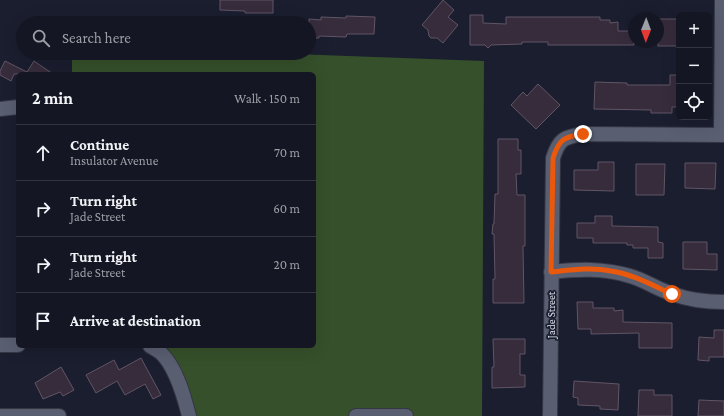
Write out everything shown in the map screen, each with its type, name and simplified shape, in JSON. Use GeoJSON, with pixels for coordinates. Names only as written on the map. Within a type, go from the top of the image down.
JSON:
{"type":"FeatureCollection","features":[{"type":"Feature","properties":{"kind":"street"},"geometry":{"type":"LineString","coordinates":[[722,0],[723,135]]}},
{"type":"Feature","properties":{"kind":"street"},"geometry":{"type":"LineString","coordinates":[[0,109],[16,107]]}},
{"type":"Feature","properties":{"kind":"street","name":"Jade Street"},"geometry":{"type":"LineString","coordinates":[[550,416],[553,158],[557,146],[567,137],[583,134],[723,135]]}},
{"type":"Feature","properties":{"kind":"street"},"geometry":{"type":"LineString","coordinates":[[551,272],[580,269],[610,271],[632,276],[672,294],[701,302],[724,302]]}},
{"type":"Feature","properties":{"kind":"street"},"geometry":{"type":"LineString","coordinates":[[0,345],[16,344]]}},
{"type":"Feature","properties":{"kind":"street"},"geometry":{"type":"LineString","coordinates":[[153,348],[160,352],[171,366],[184,398],[189,416]]}},
{"type":"Feature","properties":{"kind":"street"},"geometry":{"type":"LineString","coordinates":[[0,416],[59,416]]}},
{"type":"Feature","properties":{"kind":"street"},"geometry":{"type":"LineString","coordinates":[[356,416],[406,416]]}},
{"type":"Feature","properties":{"kind":"green space"},"geometry":{"type":"Polygon","coordinates":[[[316,55],[484,61],[482,416],[189,416],[171,366],[151,348],[316,348],[316,72],[72,72],[72,60],[316,60],[316,55]]]}},
{"type":"Feature","properties":{"kind":"building"},"geometry":{"type":"Polygon","coordinates":[[[220,0],[273,0],[273,13],[245,13],[245,11],[220,10],[220,0]]]}},
{"type":"Feature","properties":{"kind":"building"},"geometry":{"type":"Polygon","coordinates":[[[443,0],[454,10],[448,17],[458,25],[443,43],[437,38],[431,38],[428,30],[422,25],[443,0]]]}},
{"type":"Feature","properties":{"kind":"building"},"geometry":{"type":"Polygon","coordinates":[[[470,15],[483,15],[483,23],[506,24],[506,17],[600,17],[600,20],[610,20],[610,23],[618,22],[618,31],[628,31],[628,45],[548,45],[548,42],[522,42],[522,44],[491,45],[488,48],[485,45],[470,45],[470,15]]]}},
{"type":"Feature","properties":{"kind":"building"},"geometry":{"type":"Polygon","coordinates":[[[346,16],[375,17],[374,34],[347,34],[346,37],[319,36],[319,38],[316,38],[316,20],[321,20],[321,17],[346,18],[346,16]]]}},
{"type":"Feature","properties":{"kind":"building"},"geometry":{"type":"Polygon","coordinates":[[[664,19],[676,19],[676,46],[664,46],[664,19]]]}},
{"type":"Feature","properties":{"kind":"building"},"geometry":{"type":"Polygon","coordinates":[[[5,61],[27,72],[16,72],[11,81],[0,75],[0,71],[5,61]]]}},
{"type":"Feature","properties":{"kind":"building"},"geometry":{"type":"Polygon","coordinates":[[[34,61],[50,72],[27,72],[34,61]]]}},
{"type":"Feature","properties":{"kind":"building"},"geometry":{"type":"Polygon","coordinates":[[[670,75],[676,75],[676,107],[672,107],[672,113],[651,113],[651,110],[594,109],[595,82],[627,83],[627,85],[670,85],[670,75]]]}},
{"type":"Feature","properties":{"kind":"building"},"geometry":{"type":"Polygon","coordinates":[[[538,84],[560,105],[536,129],[511,105],[523,92],[527,96],[538,84]]]}},
{"type":"Feature","properties":{"kind":"building"},"geometry":{"type":"Polygon","coordinates":[[[498,139],[518,139],[518,150],[521,150],[521,174],[516,174],[517,195],[525,195],[525,246],[523,246],[524,303],[493,303],[493,279],[495,279],[494,234],[492,234],[494,224],[495,194],[498,194],[498,139]]]}},
{"type":"Feature","properties":{"kind":"building"},"geometry":{"type":"Polygon","coordinates":[[[598,162],[614,162],[614,191],[574,190],[574,170],[598,170],[598,162]]]}},
{"type":"Feature","properties":{"kind":"building"},"geometry":{"type":"Polygon","coordinates":[[[685,163],[716,163],[715,189],[685,188],[685,163]]]}},
{"type":"Feature","properties":{"kind":"building"},"geometry":{"type":"Polygon","coordinates":[[[636,164],[665,164],[664,195],[636,195],[636,164]]]}},
{"type":"Feature","properties":{"kind":"building"},"geometry":{"type":"Polygon","coordinates":[[[595,216],[612,216],[612,226],[658,227],[658,242],[663,243],[663,258],[648,258],[648,248],[633,248],[633,245],[627,245],[627,243],[593,243],[593,238],[577,238],[577,223],[595,223],[595,216]]]}},
{"type":"Feature","properties":{"kind":"building"},"geometry":{"type":"Polygon","coordinates":[[[683,242],[707,242],[707,254],[717,254],[717,270],[683,269],[683,242]]]}},
{"type":"Feature","properties":{"kind":"building"},"geometry":{"type":"Polygon","coordinates":[[[577,302],[593,302],[593,308],[614,308],[614,311],[623,310],[623,322],[672,323],[672,348],[639,348],[639,333],[591,334],[591,329],[578,329],[577,302]]]}},
{"type":"Feature","properties":{"kind":"building"},"geometry":{"type":"Polygon","coordinates":[[[714,330],[724,330],[724,357],[709,357],[709,361],[698,360],[699,337],[714,338],[714,330]]]}},
{"type":"Feature","properties":{"kind":"building"},"geometry":{"type":"Polygon","coordinates":[[[493,339],[525,339],[525,354],[520,354],[520,375],[525,375],[525,387],[492,388],[492,367],[494,367],[493,339]]]}},
{"type":"Feature","properties":{"kind":"building"},"geometry":{"type":"Polygon","coordinates":[[[141,358],[161,395],[153,399],[145,384],[125,395],[117,381],[96,393],[86,375],[114,360],[119,370],[141,358]]]}},
{"type":"Feature","properties":{"kind":"building"},"geometry":{"type":"Polygon","coordinates":[[[61,367],[74,390],[63,396],[60,392],[43,399],[35,383],[61,367]]]}},
{"type":"Feature","properties":{"kind":"building"},"geometry":{"type":"Polygon","coordinates":[[[574,381],[619,384],[618,410],[600,409],[600,406],[578,405],[578,398],[573,397],[574,381]]]}},
{"type":"Feature","properties":{"kind":"building"},"geometry":{"type":"Polygon","coordinates":[[[639,390],[654,390],[654,395],[672,395],[672,416],[638,416],[639,390]]]}},
{"type":"Feature","properties":{"kind":"building"},"geometry":{"type":"Polygon","coordinates":[[[699,400],[724,401],[724,416],[698,416],[699,400]]]}},
{"type":"Feature","properties":{"kind":"route"},"geometry":{"type":"LineString","coordinates":[[583,134],[567,137],[557,146],[553,158],[551,272],[580,269],[610,271],[632,276],[672,294]]}}]}
